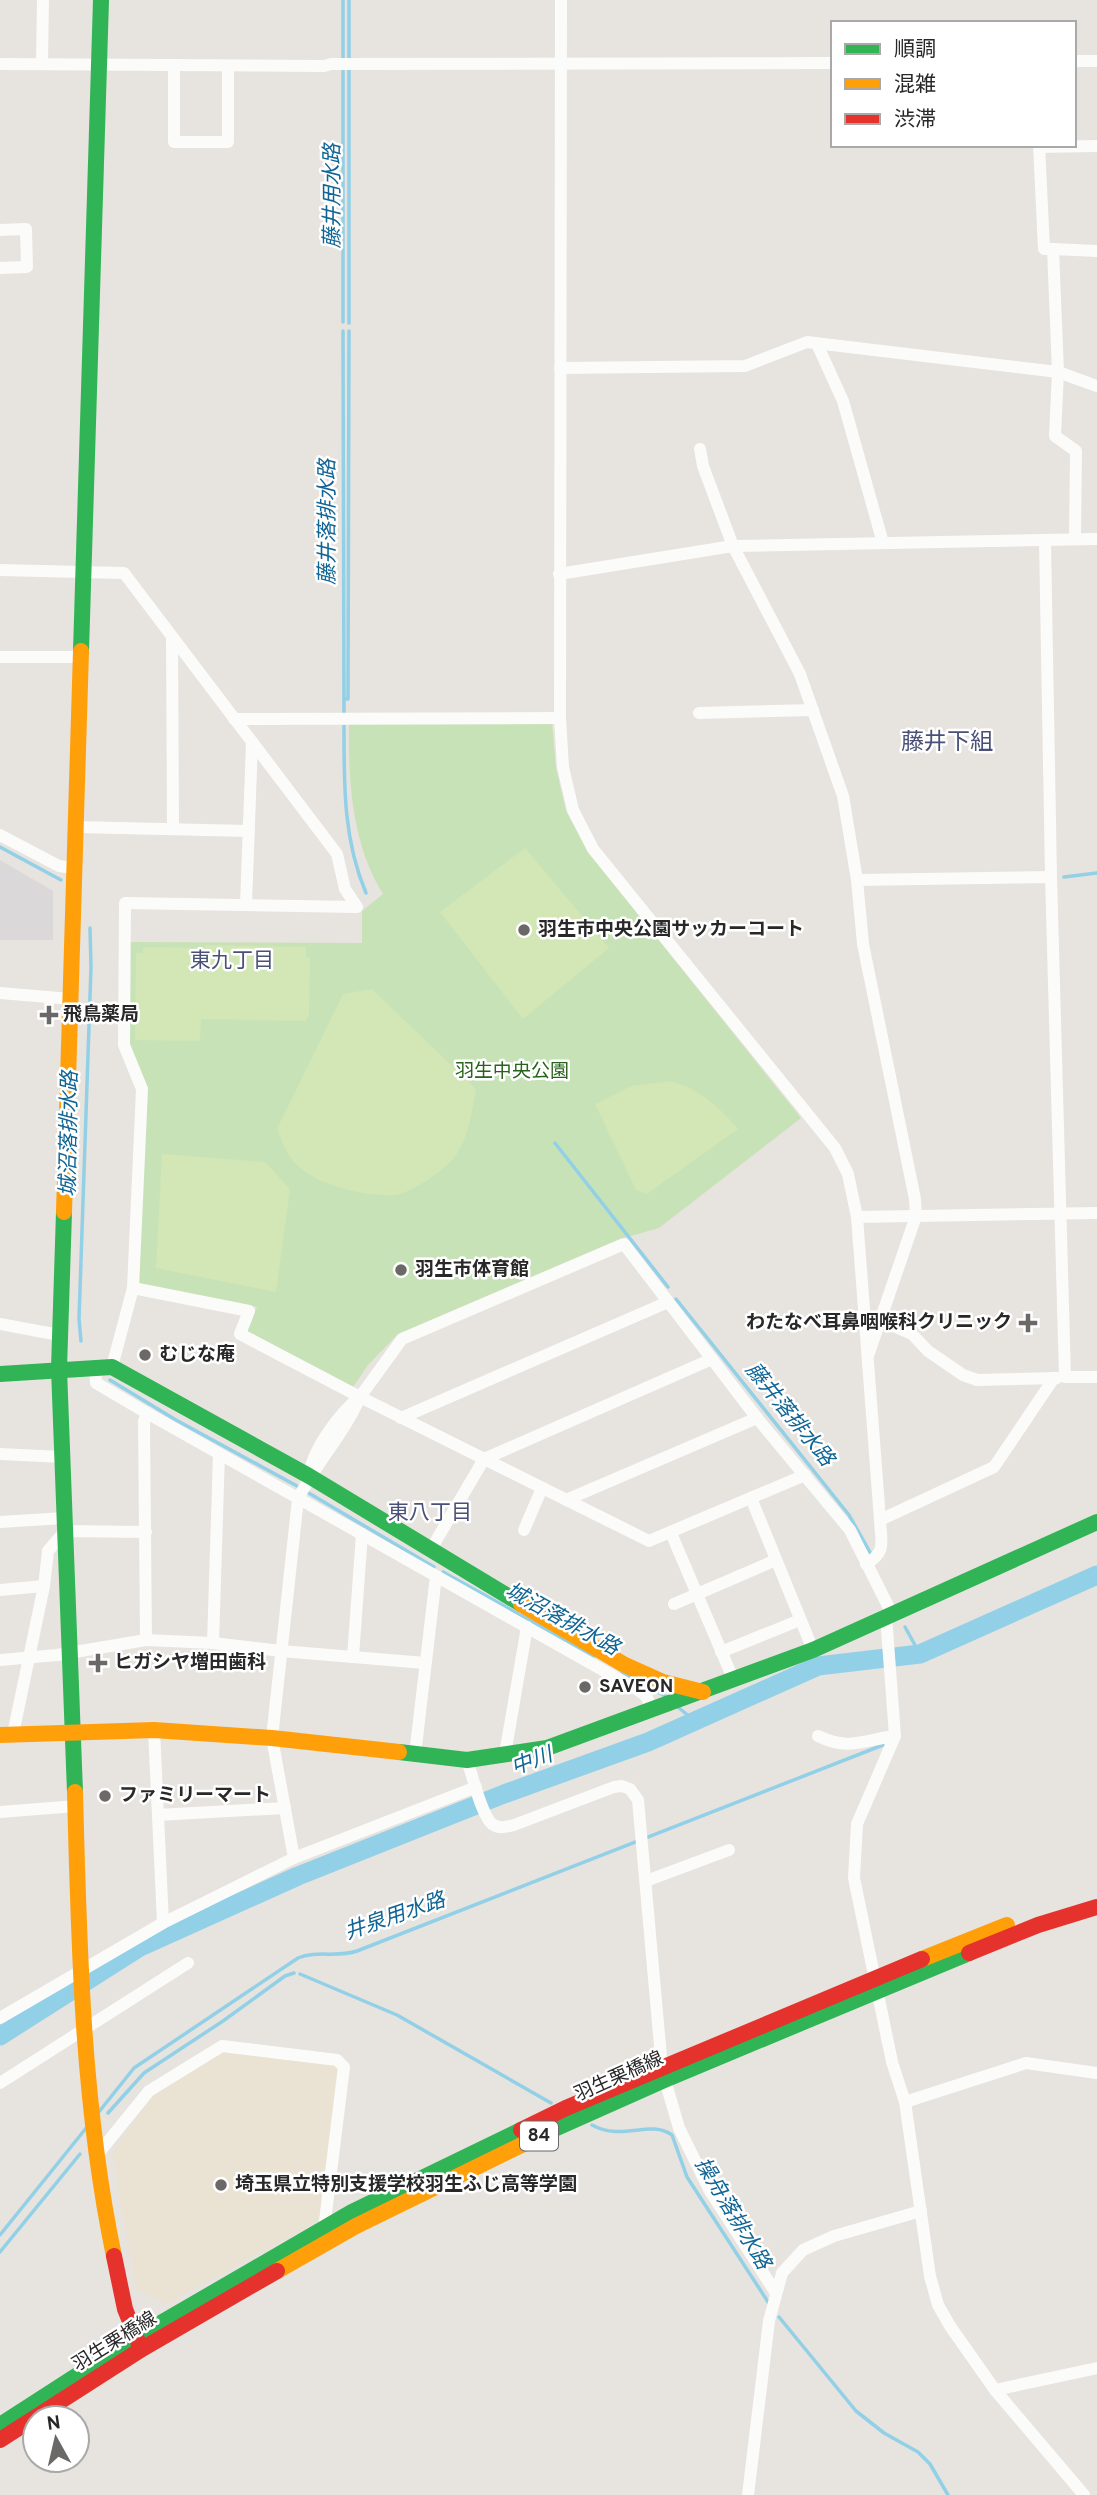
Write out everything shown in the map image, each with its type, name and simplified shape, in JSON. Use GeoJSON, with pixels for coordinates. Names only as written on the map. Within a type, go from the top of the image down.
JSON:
{"type":"FeatureCollection","features":[{"type":"Feature","properties":{"kind":"street"},"geometry":{"type":"LineString","coordinates":[[42,64],[43,0]]}},
{"type":"Feature","properties":{"kind":"street"},"geometry":{"type":"LineString","coordinates":[[101,0],[58,1369],[71,1651],[80,1969],[92,2122],[108,2232],[125,2309],[138,2344]]}},
{"type":"Feature","properties":{"kind":"street"},"geometry":{"type":"LineString","coordinates":[[561,0],[559,575],[563,767],[573,810],[593,849],[835,1148],[848,1174],[858,1217],[880,1520],[881,1552],[877,1558],[866,1564]]}},
{"type":"Feature","properties":{"kind":"street"},"geometry":{"type":"LineString","coordinates":[[1076,61],[1097,61]]}},
{"type":"Feature","properties":{"kind":"street"},"geometry":{"type":"LineString","coordinates":[[0,64],[228,66],[831,63]]}},
{"type":"Feature","properties":{"kind":"street"},"geometry":{"type":"LineString","coordinates":[[174,65],[174,142],[228,142],[228,66]]}},
{"type":"Feature","properties":{"kind":"street"},"geometry":{"type":"LineString","coordinates":[[1076,146],[1097,146]]}},
{"type":"Feature","properties":{"kind":"street"},"geometry":{"type":"LineString","coordinates":[[1039,147],[1044,249],[1097,251]]}},
{"type":"Feature","properties":{"kind":"street"},"geometry":{"type":"LineString","coordinates":[[0,230],[26,229],[27,267],[0,268]]}},
{"type":"Feature","properties":{"kind":"street"},"geometry":{"type":"LineString","coordinates":[[1053,249],[1058,372],[1055,436],[1076,451],[1075,539]]}},
{"type":"Feature","properties":{"kind":"street"},"geometry":{"type":"LineString","coordinates":[[560,368],[745,366],[807,342],[1058,372],[1097,386]]}},
{"type":"Feature","properties":{"kind":"street"},"geometry":{"type":"LineString","coordinates":[[817,344],[843,401],[883,543]]}},
{"type":"Feature","properties":{"kind":"street"},"geometry":{"type":"LineString","coordinates":[[700,449],[703,466],[733,546],[800,674],[843,796],[857,880],[863,944],[915,1199],[916,1216],[867,1359]]}},
{"type":"Feature","properties":{"kind":"street"},"geometry":{"type":"LineString","coordinates":[[559,575],[733,546],[1097,539]]}},
{"type":"Feature","properties":{"kind":"street"},"geometry":{"type":"LineString","coordinates":[[880,1520],[994,1467],[1060,1378],[1061,1213],[1045,540]]}},
{"type":"Feature","properties":{"kind":"street"},"geometry":{"type":"LineString","coordinates":[[0,570],[124,573],[337,854],[345,889],[357,907],[125,903],[124,1045],[142,1089],[133,1288],[113,1367]]}},
{"type":"Feature","properties":{"kind":"street"},"geometry":{"type":"LineString","coordinates":[[172,636],[173,829]]}},
{"type":"Feature","properties":{"kind":"street"},"geometry":{"type":"LineString","coordinates":[[0,657],[81,657]]}},
{"type":"Feature","properties":{"kind":"street"},"geometry":{"type":"LineString","coordinates":[[699,713],[813,710]]}},
{"type":"Feature","properties":{"kind":"street"},"geometry":{"type":"LineString","coordinates":[[234,719],[560,718]]}},
{"type":"Feature","properties":{"kind":"street"},"geometry":{"type":"LineString","coordinates":[[246,905],[252,742]]}},
{"type":"Feature","properties":{"kind":"street"},"geometry":{"type":"LineString","coordinates":[[75,827],[249,831]]}},
{"type":"Feature","properties":{"kind":"street"},"geometry":{"type":"LineString","coordinates":[[0,835],[59,866],[74,868]]}},
{"type":"Feature","properties":{"kind":"street"},"geometry":{"type":"LineString","coordinates":[[857,880],[1051,877]]}},
{"type":"Feature","properties":{"kind":"street"},"geometry":{"type":"LineString","coordinates":[[0,993],[71,999]]}},
{"type":"Feature","properties":{"kind":"street"},"geometry":{"type":"LineString","coordinates":[[858,1217],[1097,1213]]}},
{"type":"Feature","properties":{"kind":"street"},"geometry":{"type":"LineString","coordinates":[[294,1858],[272,1738],[298,1499],[309,1476],[310,1461],[345,1408],[360,1397],[402,1339],[624,1244],[757,1418],[850,1530],[889,1615],[895,1736],[858,1825],[854,1878],[892,2062],[905,2102],[930,2276],[938,2305],[950,2326],[995,2389],[1084,2495]]}},
{"type":"Feature","properties":{"kind":"street"},"geometry":{"type":"LineString","coordinates":[[133,1288],[249,1311],[240,1334],[401,1418],[649,1541],[806,1475]]}},
{"type":"Feature","properties":{"kind":"street"},"geometry":{"type":"LineString","coordinates":[[401,1418],[668,1302]]}},
{"type":"Feature","properties":{"kind":"street"},"geometry":{"type":"LineString","coordinates":[[880,1320],[912,1335],[963,1375],[977,1380],[1097,1377]]}},
{"type":"Feature","properties":{"kind":"street"},"geometry":{"type":"LineString","coordinates":[[0,1324],[59,1335]]}},
{"type":"Feature","properties":{"kind":"street"},"geometry":{"type":"LineString","coordinates":[[415,1755],[437,1555],[484,1459],[712,1359]]}},
{"type":"Feature","properties":{"kind":"street"},"geometry":{"type":"LineString","coordinates":[[0,1374],[113,1367],[309,1476],[623,1664],[663,1682],[704,1692]]}},
{"type":"Feature","properties":{"kind":"street"},"geometry":{"type":"LineString","coordinates":[[95,1369],[96,1383],[638,1690],[646,1696],[653,1710]]}},
{"type":"Feature","properties":{"kind":"street"},"geometry":{"type":"LineString","coordinates":[[146,1640],[144,1421],[147,1413]]}},
{"type":"Feature","properties":{"kind":"street"},"geometry":{"type":"LineString","coordinates":[[566,1500],[757,1418]]}},
{"type":"Feature","properties":{"kind":"street"},"geometry":{"type":"LineString","coordinates":[[0,1454],[62,1457]]}},
{"type":"Feature","properties":{"kind":"street"},"geometry":{"type":"LineString","coordinates":[[213,1643],[219,1454]]}},
{"type":"Feature","properties":{"kind":"street"},"geometry":{"type":"LineString","coordinates":[[524,1530],[542,1488]]}},
{"type":"Feature","properties":{"kind":"street"},"geometry":{"type":"LineString","coordinates":[[751,1498],[813,1650]]}},
{"type":"Feature","properties":{"kind":"street"},"geometry":{"type":"LineString","coordinates":[[0,1521],[146,1532]]}},
{"type":"Feature","properties":{"kind":"street"},"geometry":{"type":"LineString","coordinates":[[64,1525],[48,1551],[44,1586],[29,1657],[7,1735],[154,1730],[272,1738],[467,1759],[547,1748],[734,1681],[813,1650],[1097,1522]]}},
{"type":"Feature","properties":{"kind":"street"},"geometry":{"type":"LineString","coordinates":[[671,1533],[734,1681]]}},
{"type":"Feature","properties":{"kind":"street"},"geometry":{"type":"LineString","coordinates":[[353,1657],[362,1534]]}},
{"type":"Feature","properties":{"kind":"street"},"geometry":{"type":"LineString","coordinates":[[674,1604],[776,1560]]}},
{"type":"Feature","properties":{"kind":"street"},"geometry":{"type":"LineString","coordinates":[[0,1590],[44,1586]]}},
{"type":"Feature","properties":{"kind":"street"},"geometry":{"type":"LineString","coordinates":[[721,1652],[800,1620]]}},
{"type":"Feature","properties":{"kind":"street"},"geometry":{"type":"LineString","coordinates":[[505,1754],[527,1627]]}},
{"type":"Feature","properties":{"kind":"street"},"geometry":{"type":"LineString","coordinates":[[0,1660],[146,1640],[213,1643],[425,1663]]}},
{"type":"Feature","properties":{"kind":"street"},"geometry":{"type":"LineString","coordinates":[[154,1730],[163,1923]]}},
{"type":"Feature","properties":{"kind":"street"},"geometry":{"type":"LineString","coordinates":[[818,1736],[834,1744],[846,1744],[895,1736]]}},
{"type":"Feature","properties":{"kind":"street"},"geometry":{"type":"LineString","coordinates":[[467,1759],[487,1816],[494,1825],[506,1828],[614,1787],[630,1789],[638,1800],[663,2074],[679,2127],[710,2191],[776,2292]]}},
{"type":"Feature","properties":{"kind":"street"},"geometry":{"type":"LineString","coordinates":[[0,2018],[163,1923],[294,1858],[478,1791]]}},
{"type":"Feature","properties":{"kind":"street"},"geometry":{"type":"LineString","coordinates":[[0,1812],[76,1806]]}},
{"type":"Feature","properties":{"kind":"street"},"geometry":{"type":"LineString","coordinates":[[158,1815],[285,1808]]}},
{"type":"Feature","properties":{"kind":"street"},"geometry":{"type":"LineString","coordinates":[[646,1881],[729,1850]]}},
{"type":"Feature","properties":{"kind":"street","name":"羽生栗橋線"},"geometry":{"type":"LineString","coordinates":[[0,2425],[138,2344],[352,2212],[566,2108],[663,2074],[1039,1913],[1097,1895]]}},
{"type":"Feature","properties":{"kind":"street","name":"羽生栗橋線"},"geometry":{"type":"LineString","coordinates":[[876,1985],[1038,1925],[1097,1907]]}},
{"type":"Feature","properties":{"kind":"street"},"geometry":{"type":"LineString","coordinates":[[0,2083],[188,1963]]}},
{"type":"Feature","properties":{"kind":"street"},"geometry":{"type":"LineString","coordinates":[[97,2155],[149,2091],[222,2046],[337,2060],[344,2067],[324,2229]]}},
{"type":"Feature","properties":{"kind":"street"},"geometry":{"type":"LineString","coordinates":[[905,2102],[1026,2063],[1097,2073]]}},
{"type":"Feature","properties":{"kind":"street","name":"羽生栗橋線"},"geometry":{"type":"LineString","coordinates":[[0,2440],[138,2344],[356,2226],[663,2074]]}},
{"type":"Feature","properties":{"kind":"street"},"geometry":{"type":"LineString","coordinates":[[748,2495],[769,2321],[782,2273],[803,2250],[834,2236],[921,2211]]}},
{"type":"Feature","properties":{"kind":"street"},"geometry":{"type":"LineString","coordinates":[[995,2389],[1097,2368]]}},
{"type":"Feature","properties":{"kind":"shaded area"},"geometry":{"type":"Polygon","coordinates":[[[0,860],[53,891],[53,940],[0,940],[0,860]]]}},
{"type":"Feature","properties":{"kind":"shaded area","name":"埼玉県立特別支援学校羽生ふじ高等学園"},"geometry":{"type":"Polygon","coordinates":[[[224,2051],[337,2064],[340,2068],[320,2219],[167,2304],[136,2289],[112,2152],[154,2093],[224,2051]]]}},
{"type":"Feature","properties":{"kind":"green space","name":"羽生中央公園"},"geometry":{"type":"Polygon","coordinates":[[[349,723],[552,723],[556,768],[566,811],[589,853],[801,1118],[659,1228],[620,1239],[398,1334],[368,1365],[353,1387],[246,1331],[257,1307],[137,1283],[146,1088],[129,1044],[130,942],[362,943],[362,911],[383,894],[364,854],[358,833],[351,789],[349,723]]]}},
{"type":"Feature","properties":{"kind":"green space","name":"羽生市中央公園サッカーコート"},"geometry":{"type":"Polygon","coordinates":[[[525,848],[609,948],[523,1019],[440,912],[525,848]]]}},
{"type":"Feature","properties":{"kind":"green space"},"geometry":{"type":"Polygon","coordinates":[[[205,945],[306,947],[306,957],[310,958],[309,1013],[306,1021],[201,1019],[200,1041],[135,1040],[136,953],[143,953],[143,947],[204,948],[205,945]]]}},
{"type":"Feature","properties":{"kind":"green space"},"geometry":{"type":"Polygon","coordinates":[[[372,989],[476,1089],[467,1132],[456,1155],[428,1180],[394,1195],[355,1192],[314,1177],[291,1158],[277,1129],[343,994],[372,989]]]}},
{"type":"Feature","properties":{"kind":"green space"},"geometry":{"type":"Polygon","coordinates":[[[671,1081],[692,1089],[708,1100],[738,1129],[647,1194],[636,1190],[595,1104],[631,1086],[671,1081]]]}},
{"type":"Feature","properties":{"kind":"green space"},"geometry":{"type":"Polygon","coordinates":[[[162,1154],[265,1162],[290,1189],[276,1292],[156,1268],[162,1154]]]}},
{"type":"Feature","properties":{"kind":"waterway","name":"藤井落排水路"},"geometry":{"type":"LineString","coordinates":[[343,0],[343,59]]}},
{"type":"Feature","properties":{"kind":"waterway","name":"藤井用水路"},"geometry":{"type":"LineString","coordinates":[[349,0],[349,59]]}},
{"type":"Feature","properties":{"kind":"waterway","name":"藤井用水路"},"geometry":{"type":"LineString","coordinates":[[349,69],[349,323]]}},
{"type":"Feature","properties":{"kind":"waterway","name":"藤井落排水路"},"geometry":{"type":"LineString","coordinates":[[343,71],[343,322]]}},
{"type":"Feature","properties":{"kind":"waterway","name":"藤井落排水路"},"geometry":{"type":"LineString","coordinates":[[343,331],[344,713]]}},
{"type":"Feature","properties":{"kind":"waterway","name":"藤井用水路"},"geometry":{"type":"LineString","coordinates":[[344,699],[348,699],[349,331]]}},
{"type":"Feature","properties":{"kind":"waterway","name":"藤井落排水路"},"geometry":{"type":"LineString","coordinates":[[344,726],[346,811],[358,873],[366,893]]}},
{"type":"Feature","properties":{"kind":"waterway","name":"城沼落排水路"},"geometry":{"type":"LineString","coordinates":[[0,847],[61,880]]}},
{"type":"Feature","properties":{"kind":"waterway"},"geometry":{"type":"LineString","coordinates":[[1064,877],[1097,873]]}},
{"type":"Feature","properties":{"kind":"waterway","name":"城沼落排水路"},"geometry":{"type":"LineString","coordinates":[[81,1341],[79,1319],[90,928]]}},
{"type":"Feature","properties":{"kind":"waterway","name":"藤井落排水路"},"geometry":{"type":"LineString","coordinates":[[555,1143],[668,1287]]}},
{"type":"Feature","properties":{"kind":"waterway","name":"藤井落排水路"},"geometry":{"type":"LineString","coordinates":[[676,1299],[849,1515],[871,1554]]}},
{"type":"Feature","properties":{"kind":"waterway","name":"城沼落排水路"},"geometry":{"type":"LineString","coordinates":[[110,1380],[176,1420],[297,1486]]}},
{"type":"Feature","properties":{"kind":"waterway","name":"城沼落排水路"},"geometry":{"type":"LineString","coordinates":[[307,1492],[434,1567]]}},
{"type":"Feature","properties":{"kind":"waterway","name":"城沼落排水路"},"geometry":{"type":"LineString","coordinates":[[443,1572],[594,1656]]}},
{"type":"Feature","properties":{"kind":"waterway","name":"中川"},"geometry":{"type":"LineString","coordinates":[[0,2036],[140,1947],[298,1876],[504,1794],[648,1742],[818,1666],[920,1654],[1097,1575]]}},
{"type":"Feature","properties":{"kind":"waterway","name":"藤井落排水路"},"geometry":{"type":"LineString","coordinates":[[905,1627],[920,1654]]}},
{"type":"Feature","properties":{"kind":"waterway","name":"城沼落排水路"},"geometry":{"type":"LineString","coordinates":[[622,1672],[665,1696]]}},
{"type":"Feature","properties":{"kind":"waterway","name":"城沼落排水路"},"geometry":{"type":"LineString","coordinates":[[679,1708],[695,1721]]}},
{"type":"Feature","properties":{"kind":"waterway","name":"井泉用水路"},"geometry":{"type":"LineString","coordinates":[[98,2113],[134,2068],[298,1958],[357,1951],[883,1745]]}},
{"type":"Feature","properties":{"kind":"waterway","name":"操舟落排水路"},"geometry":{"type":"LineString","coordinates":[[108,2113],[144,2073],[285,1976],[294,1973]]}},
{"type":"Feature","properties":{"kind":"waterway","name":"操舟落排水路"},"geometry":{"type":"LineString","coordinates":[[300,1974],[397,2015],[551,2103]]}},
{"type":"Feature","properties":{"kind":"waterway","name":"操舟落排水路"},"geometry":{"type":"LineString","coordinates":[[592,2125],[614,2131],[654,2129],[672,2135],[687,2177],[770,2305]]}},
{"type":"Feature","properties":{"kind":"waterway","name":"井泉用水路"},"geometry":{"type":"LineString","coordinates":[[0,2235],[87,2127]]}},
{"type":"Feature","properties":{"kind":"waterway","name":"操舟落排水路"},"geometry":{"type":"LineString","coordinates":[[0,2252],[80,2154]]}},
{"type":"Feature","properties":{"kind":"waterway","name":"操舟落排水路"},"geometry":{"type":"LineString","coordinates":[[779,2317],[856,2411],[884,2433],[918,2452],[930,2464],[948,2495]]}},
{"type":"Feature","properties":{"kind":"traffic: fast"},"geometry":{"type":"LineString","coordinates":[[81,651],[101,0]]}},
{"type":"Feature","properties":{"kind":"traffic: fast"},"geometry":{"type":"LineString","coordinates":[[64,1212],[59,1369],[75,1792]]}},
{"type":"Feature","properties":{"kind":"traffic: fast"},"geometry":{"type":"LineString","coordinates":[[0,1374],[112,1367],[309,1476],[521,1604]]}},
{"type":"Feature","properties":{"kind":"traffic: fast"},"geometry":{"type":"LineString","coordinates":[[399,1752],[467,1760],[547,1748],[813,1650],[1097,1522]]}},
{"type":"Feature","properties":{"kind":"traffic: fast"},"geometry":{"type":"LineString","coordinates":[[550,2131],[669,2078],[969,1953]]}},
{"type":"Feature","properties":{"kind":"traffic: fast"},"geometry":{"type":"LineString","coordinates":[[0,2425],[135,2338],[352,2212],[521,2130]]}},
{"type":"Feature","properties":{"kind":"traffic: slow"},"geometry":{"type":"LineString","coordinates":[[64,1212],[81,651]]}},
{"type":"Feature","properties":{"kind":"traffic: slow"},"geometry":{"type":"LineString","coordinates":[[521,1604],[623,1664],[663,1682],[703,1692]]}},
{"type":"Feature","properties":{"kind":"traffic: slow"},"geometry":{"type":"LineString","coordinates":[[0,1735],[154,1730],[272,1738],[399,1752]]}},
{"type":"Feature","properties":{"kind":"traffic: slow"},"geometry":{"type":"LineString","coordinates":[[75,1792],[84,2025],[95,2141],[114,2256]]}},
{"type":"Feature","properties":{"kind":"traffic: slow"},"geometry":{"type":"LineString","coordinates":[[922,1959],[1007,1925]]}},
{"type":"Feature","properties":{"kind":"traffic: slow"},"geometry":{"type":"LineString","coordinates":[[277,2271],[356,2226],[550,2131]]}},
{"type":"Feature","properties":{"kind":"traffic: jam"},"geometry":{"type":"LineString","coordinates":[[969,1953],[1038,1925],[1097,1907]]}},
{"type":"Feature","properties":{"kind":"traffic: jam"},"geometry":{"type":"LineString","coordinates":[[521,2130],[566,2108],[922,1959]]}},
{"type":"Feature","properties":{"kind":"traffic: jam"},"geometry":{"type":"LineString","coordinates":[[114,2256],[125,2309],[141,2349]]}},
{"type":"Feature","properties":{"kind":"traffic: jam"},"geometry":{"type":"LineString","coordinates":[[0,2440],[142,2349],[277,2271]]}},
{"type":"Feature","properties":{"kind":"place","name":"羽生市中央公園サッカーコート"},"geometry":{"type":"Point","coordinates":[524,930]}},
{"type":"Feature","properties":{"kind":"place","name":"飛鳥薬局"},"geometry":{"type":"Point","coordinates":[49,1015]}},
{"type":"Feature","properties":{"kind":"place","name":"羽生市体育館"},"geometry":{"type":"Point","coordinates":[401,1270]}},
{"type":"Feature","properties":{"kind":"place","name":"わたなべ耳鼻咽喉科クリニック"},"geometry":{"type":"Point","coordinates":[1028,1323]}},
{"type":"Feature","properties":{"kind":"place","name":"むじな庵"},"geometry":{"type":"Point","coordinates":[145,1355]}},
{"type":"Feature","properties":{"kind":"place","name":"ヒガシヤ増田歯科"},"geometry":{"type":"Point","coordinates":[98,1663]}},
{"type":"Feature","properties":{"kind":"place","name":"SAVEON"},"geometry":{"type":"Point","coordinates":[585,1687]}},
{"type":"Feature","properties":{"kind":"place","name":"ファミリーマート"},"geometry":{"type":"Point","coordinates":[105,1796]}},
{"type":"Feature","properties":{"kind":"place","name":"埼玉県立特別支援学校羽生ふじ高等学園"},"geometry":{"type":"Point","coordinates":[221,2185]}},
{"type":"Feature","properties":{"kind":"district","name":"藤井下組"},"geometry":{"type":"Point","coordinates":[947,743]}},
{"type":"Feature","properties":{"kind":"district","name":"東九丁目"},"geometry":{"type":"Point","coordinates":[232,961]}},
{"type":"Feature","properties":{"kind":"district","name":"東八丁目"},"geometry":{"type":"Point","coordinates":[430,1513]}}]}
